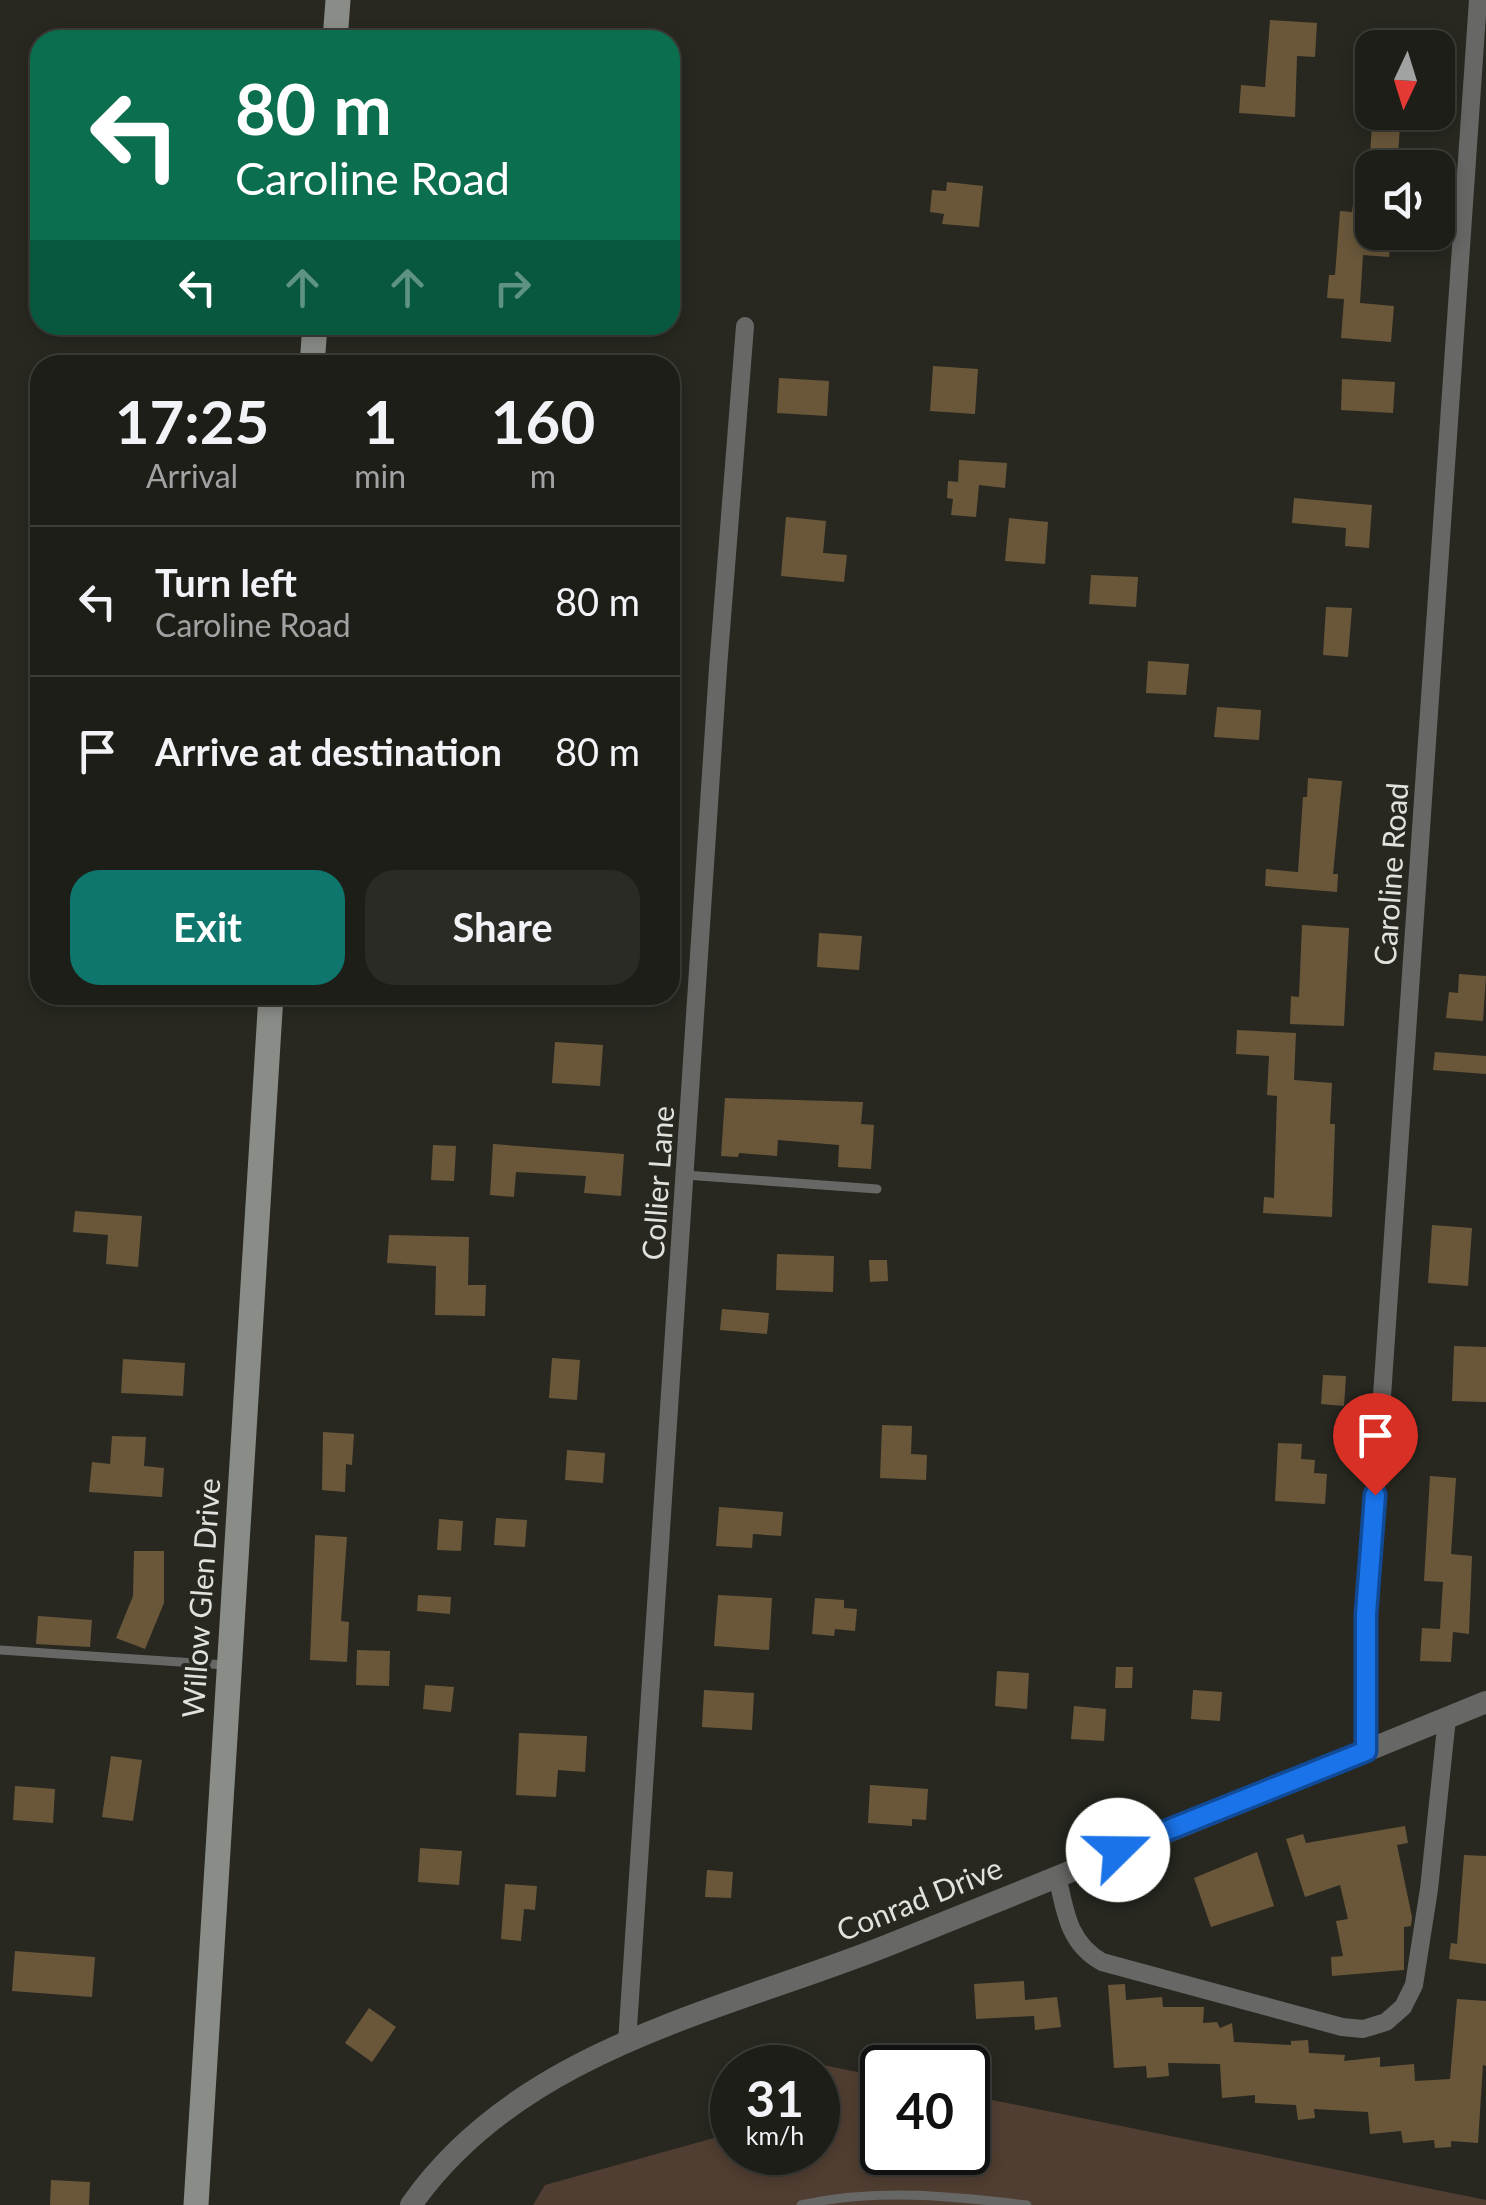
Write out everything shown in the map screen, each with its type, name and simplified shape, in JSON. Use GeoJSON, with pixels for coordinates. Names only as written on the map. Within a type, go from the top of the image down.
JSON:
{"type":"FeatureCollection","features":[{"type":"Feature","properties":{"kind":"main road"},"geometry":{"type":"LineString","coordinates":[[336,30],[338,0]]}},
{"type":"Feature","properties":{"kind":"main road","name":"Willow Glen Drive"},"geometry":{"type":"LineString","coordinates":[[196,2205],[271,1005]]}},
{"type":"Feature","properties":{"kind":"street","name":"Caroline Road"},"geometry":{"type":"LineString","coordinates":[[1366,1751],[1366,1614],[1478,0]]}},
{"type":"Feature","properties":{"kind":"street","name":"Collier Lane"},"geometry":{"type":"LineString","coordinates":[[627,2043],[745,326]]}},
{"type":"Feature","properties":{"kind":"street","name":"Conrad Drive"},"geometry":{"type":"LineString","coordinates":[[411,2205],[449,2160],[486,2125],[576,2066],[627,2043],[892,1944],[1486,1702]]}},
{"type":"Feature","properties":{"kind":"street"},"geometry":{"type":"LineString","coordinates":[[1057,1875],[1074,1938],[1089,1955],[1102,1962],[1342,2027],[1375,2026],[1396,2016],[1414,1985],[1447,1718]]}},
{"type":"Feature","properties":{"kind":"lane"},"geometry":{"type":"LineString","coordinates":[[684,1175],[877,1189]]}},
{"type":"Feature","properties":{"kind":"lane"},"geometry":{"type":"LineString","coordinates":[[0,1650],[228,1665]]}},
{"type":"Feature","properties":{"kind":"lane"},"geometry":{"type":"LineString","coordinates":[[801,2205],[897,2195],[1027,2205]]}},
{"type":"Feature","properties":{"kind":"shaded area"},"geometry":{"type":"Polygon","coordinates":[[[840,2068],[860,2073],[860,2175],[990,2175],[990,2099],[1486,2200],[1486,2205],[533,2205],[545,2185],[710,2139],[710,2175],[840,2175],[840,2068]]]}},
{"type":"Feature","properties":{"kind":"building"},"geometry":{"type":"Polygon","coordinates":[[[1270,20],[1317,23],[1315,57],[1297,56],[1295,117],[1239,113],[1241,85],[1265,87],[1270,20]]]}},
{"type":"Feature","properties":{"kind":"building"},"geometry":{"type":"Polygon","coordinates":[[[1372,130],[1400,130],[1398,150],[1370,150],[1372,130]]]}},
{"type":"Feature","properties":{"kind":"building"},"geometry":{"type":"Polygon","coordinates":[[[947,182],[983,186],[979,227],[942,224],[944,214],[930,212],[932,190],[946,191],[947,182]]]}},
{"type":"Feature","properties":{"kind":"building"},"geometry":{"type":"Polygon","coordinates":[[[1355,195],[1355,250],[1390,250],[1389,257],[1363,255],[1360,303],[1394,306],[1391,342],[1341,338],[1344,299],[1327,298],[1329,275],[1335,275],[1340,211],[1352,212],[1355,195]]]}},
{"type":"Feature","properties":{"kind":"building"},"geometry":{"type":"Polygon","coordinates":[[[933,366],[978,369],[975,414],[930,411],[933,366]]]}},
{"type":"Feature","properties":{"kind":"building"},"geometry":{"type":"Polygon","coordinates":[[[779,378],[829,381],[827,416],[777,413],[779,378]]]}},
{"type":"Feature","properties":{"kind":"building"},"geometry":{"type":"Polygon","coordinates":[[[1342,379],[1395,382],[1393,413],[1341,410],[1342,379]]]}},
{"type":"Feature","properties":{"kind":"building"},"geometry":{"type":"Polygon","coordinates":[[[959,460],[1007,463],[1005,488],[979,485],[976,517],[951,515],[953,499],[947,498],[948,481],[958,482],[959,460]]]}},
{"type":"Feature","properties":{"kind":"building"},"geometry":{"type":"Polygon","coordinates":[[[1294,498],[1372,505],[1369,548],[1345,546],[1346,528],[1292,523],[1294,498]]]}},
{"type":"Feature","properties":{"kind":"building"},"geometry":{"type":"Polygon","coordinates":[[[786,517],[826,521],[823,553],[847,555],[844,582],[781,576],[786,517]]]}},
{"type":"Feature","properties":{"kind":"building"},"geometry":{"type":"Polygon","coordinates":[[[1009,518],[1048,522],[1045,564],[1005,561],[1009,518]]]}},
{"type":"Feature","properties":{"kind":"building"},"geometry":{"type":"Polygon","coordinates":[[[1091,575],[1138,577],[1136,607],[1089,604],[1091,575]]]}},
{"type":"Feature","properties":{"kind":"building"},"geometry":{"type":"Polygon","coordinates":[[[1326,607],[1352,608],[1348,657],[1323,655],[1326,607]]]}},
{"type":"Feature","properties":{"kind":"building"},"geometry":{"type":"Polygon","coordinates":[[[1148,661],[1189,664],[1186,695],[1146,693],[1148,661]]]}},
{"type":"Feature","properties":{"kind":"building"},"geometry":{"type":"Polygon","coordinates":[[[1217,707],[1261,710],[1259,740],[1214,737],[1217,707]]]}},
{"type":"Feature","properties":{"kind":"building"},"geometry":{"type":"Polygon","coordinates":[[[1308,778],[1342,781],[1333,874],[1338,874],[1337,892],[1265,886],[1266,869],[1298,872],[1308,778]]]}},
{"type":"Feature","properties":{"kind":"building"},"geometry":{"type":"Polygon","coordinates":[[[1302,925],[1349,928],[1344,1026],[1290,1024],[1291,996],[1299,997],[1302,925]]]}},
{"type":"Feature","properties":{"kind":"building"},"geometry":{"type":"Polygon","coordinates":[[[819,933],[862,936],[859,970],[817,967],[819,933]]]}},
{"type":"Feature","properties":{"kind":"building"},"geometry":{"type":"Polygon","coordinates":[[[1459,974],[1486,976],[1483,1021],[1446,1018],[1449,992],[1458,993],[1459,974]]]}},
{"type":"Feature","properties":{"kind":"building"},"geometry":{"type":"Polygon","coordinates":[[[1237,1030],[1296,1033],[1294,1080],[1332,1083],[1332,1217],[1263,1213],[1264,1197],[1274,1198],[1277,1096],[1267,1095],[1269,1056],[1236,1054],[1237,1030]]]}},
{"type":"Feature","properties":{"kind":"building"},"geometry":{"type":"Polygon","coordinates":[[[555,1042],[603,1045],[600,1086],[552,1083],[555,1042]]]}},
{"type":"Feature","properties":{"kind":"building"},"geometry":{"type":"Polygon","coordinates":[[[1435,1052],[1486,1056],[1486,1074],[1433,1070],[1435,1052]]]}},
{"type":"Feature","properties":{"kind":"building"},"geometry":{"type":"Polygon","coordinates":[[[725,1098],[863,1102],[861,1124],[874,1125],[871,1169],[838,1167],[839,1145],[778,1140],[777,1156],[721,1156],[725,1098]]]}},
{"type":"Feature","properties":{"kind":"building"},"geometry":{"type":"Polygon","coordinates":[[[493,1144],[624,1154],[621,1196],[584,1193],[586,1176],[516,1172],[514,1197],[490,1195],[493,1144]]]}},
{"type":"Feature","properties":{"kind":"building"},"geometry":{"type":"Polygon","coordinates":[[[433,1145],[456,1146],[454,1181],[431,1180],[433,1145]]]}},
{"type":"Feature","properties":{"kind":"building"},"geometry":{"type":"Polygon","coordinates":[[[75,1211],[142,1216],[138,1267],[106,1264],[108,1235],[73,1232],[75,1211]]]}},
{"type":"Feature","properties":{"kind":"building"},"geometry":{"type":"Polygon","coordinates":[[[1432,1225],[1472,1228],[1468,1286],[1428,1283],[1432,1225]]]}},
{"type":"Feature","properties":{"kind":"building"},"geometry":{"type":"Polygon","coordinates":[[[389,1235],[469,1237],[468,1285],[486,1285],[485,1316],[435,1315],[436,1266],[387,1263],[389,1235]]]}},
{"type":"Feature","properties":{"kind":"building"},"geometry":{"type":"Polygon","coordinates":[[[777,1254],[834,1256],[833,1292],[776,1290],[777,1254]]]}},
{"type":"Feature","properties":{"kind":"building"},"geometry":{"type":"Polygon","coordinates":[[[869,1260],[887,1260],[888,1281],[870,1282],[869,1260]]]}},
{"type":"Feature","properties":{"kind":"building"},"geometry":{"type":"Polygon","coordinates":[[[722,1309],[769,1313],[767,1334],[720,1330],[722,1309]]]}},
{"type":"Feature","properties":{"kind":"building"},"geometry":{"type":"Polygon","coordinates":[[[1454,1346],[1486,1347],[1486,1402],[1452,1401],[1454,1346]]]}},
{"type":"Feature","properties":{"kind":"building"},"geometry":{"type":"Polygon","coordinates":[[[552,1358],[580,1360],[577,1400],[549,1398],[552,1358]]]}},
{"type":"Feature","properties":{"kind":"building"},"geometry":{"type":"Polygon","coordinates":[[[123,1359],[185,1363],[183,1396],[121,1393],[123,1359]]]}},
{"type":"Feature","properties":{"kind":"building"},"geometry":{"type":"Polygon","coordinates":[[[1323,1375],[1346,1376],[1344,1406],[1321,1404],[1323,1375]]]}},
{"type":"Feature","properties":{"kind":"building"},"geometry":{"type":"Polygon","coordinates":[[[882,1425],[912,1426],[911,1454],[927,1455],[926,1480],[880,1478],[882,1425]]]}},
{"type":"Feature","properties":{"kind":"building"},"geometry":{"type":"Polygon","coordinates":[[[323,1432],[354,1434],[352,1465],[346,1464],[345,1492],[322,1490],[323,1432]]]}},
{"type":"Feature","properties":{"kind":"building"},"geometry":{"type":"Polygon","coordinates":[[[112,1436],[146,1437],[144,1466],[164,1468],[162,1497],[89,1492],[92,1462],[110,1464],[112,1436]]]}},
{"type":"Feature","properties":{"kind":"building"},"geometry":{"type":"Polygon","coordinates":[[[1278,1443],[1302,1444],[1301,1459],[1315,1460],[1314,1473],[1327,1474],[1325,1504],[1275,1501],[1278,1443]]]}},
{"type":"Feature","properties":{"kind":"building"},"geometry":{"type":"Polygon","coordinates":[[[567,1450],[605,1453],[603,1483],[565,1480],[567,1450]]]}},
{"type":"Feature","properties":{"kind":"building"},"geometry":{"type":"Polygon","coordinates":[[[1430,1476],[1456,1478],[1451,1554],[1472,1556],[1469,1634],[1453,1632],[1451,1662],[1420,1661],[1422,1628],[1440,1629],[1443,1582],[1424,1581],[1430,1476]]]}},
{"type":"Feature","properties":{"kind":"building"},"geometry":{"type":"Polygon","coordinates":[[[719,1507],[783,1512],[781,1536],[753,1534],[752,1548],[716,1546],[719,1507]]]}},
{"type":"Feature","properties":{"kind":"building"},"geometry":{"type":"Polygon","coordinates":[[[496,1518],[527,1520],[525,1547],[494,1545],[496,1518]]]}},
{"type":"Feature","properties":{"kind":"building"},"geometry":{"type":"Polygon","coordinates":[[[439,1519],[463,1521],[461,1551],[437,1550],[439,1519]]]}},
{"type":"Feature","properties":{"kind":"building"},"geometry":{"type":"Polygon","coordinates":[[[315,1535],[347,1537],[341,1621],[349,1622],[347,1662],[310,1660],[315,1535]]]}},
{"type":"Feature","properties":{"kind":"building"},"geometry":{"type":"Polygon","coordinates":[[[134,1551],[164,1551],[164,1603],[145,1649],[116,1638],[133,1596],[134,1551]]]}},
{"type":"Feature","properties":{"kind":"building"},"geometry":{"type":"Polygon","coordinates":[[[418,1595],[451,1597],[450,1614],[417,1611],[418,1595]]]}},
{"type":"Feature","properties":{"kind":"building"},"geometry":{"type":"Polygon","coordinates":[[[718,1595],[772,1598],[769,1650],[714,1646],[718,1595]]]}},
{"type":"Feature","properties":{"kind":"building"},"geometry":{"type":"Polygon","coordinates":[[[815,1598],[844,1600],[844,1608],[857,1609],[855,1631],[835,1629],[834,1636],[812,1634],[815,1598]]]}},
{"type":"Feature","properties":{"kind":"building"},"geometry":{"type":"Polygon","coordinates":[[[38,1616],[92,1620],[90,1647],[36,1644],[38,1616]]]}},
{"type":"Feature","properties":{"kind":"building"},"geometry":{"type":"Polygon","coordinates":[[[357,1650],[390,1651],[389,1686],[356,1685],[357,1650]]]}},
{"type":"Feature","properties":{"kind":"building"},"geometry":{"type":"Polygon","coordinates":[[[1116,1667],[1133,1667],[1132,1688],[1115,1688],[1116,1667]]]}},
{"type":"Feature","properties":{"kind":"building"},"geometry":{"type":"Polygon","coordinates":[[[997,1671],[1029,1673],[1027,1709],[995,1706],[997,1671]]]}},
{"type":"Feature","properties":{"kind":"building"},"geometry":{"type":"Polygon","coordinates":[[[425,1685],[454,1687],[451,1712],[423,1709],[425,1685]]]}},
{"type":"Feature","properties":{"kind":"building"},"geometry":{"type":"Polygon","coordinates":[[[704,1690],[754,1693],[752,1730],[702,1727],[704,1690]]]}},
{"type":"Feature","properties":{"kind":"building"},"geometry":{"type":"Polygon","coordinates":[[[1193,1690],[1222,1692],[1220,1721],[1191,1719],[1193,1690]]]}},
{"type":"Feature","properties":{"kind":"building"},"geometry":{"type":"Polygon","coordinates":[[[1074,1706],[1106,1709],[1104,1741],[1071,1739],[1074,1706]]]}},
{"type":"Feature","properties":{"kind":"building"},"geometry":{"type":"Polygon","coordinates":[[[519,1733],[587,1736],[585,1772],[558,1770],[556,1797],[516,1795],[519,1733]]]}},
{"type":"Feature","properties":{"kind":"building"},"geometry":{"type":"Polygon","coordinates":[[[111,1756],[142,1760],[133,1821],[102,1817],[111,1756]]]}},
{"type":"Feature","properties":{"kind":"building"},"geometry":{"type":"Polygon","coordinates":[[[870,1785],[928,1789],[926,1820],[912,1819],[912,1826],[868,1823],[870,1785]]]}},
{"type":"Feature","properties":{"kind":"building"},"geometry":{"type":"Polygon","coordinates":[[[15,1786],[55,1789],[53,1823],[13,1820],[15,1786]]]}},
{"type":"Feature","properties":{"kind":"building"},"geometry":{"type":"Polygon","coordinates":[[[1405,1826],[1408,1843],[1397,1845],[1412,1917],[1411,1926],[1404,1927],[1404,1970],[1332,1976],[1331,1957],[1343,1956],[1336,1921],[1348,1919],[1340,1885],[1305,1897],[1286,1839],[1303,1834],[1306,1843],[1405,1826]]]}},
{"type":"Feature","properties":{"kind":"building"},"geometry":{"type":"Polygon","coordinates":[[[420,1848],[462,1851],[459,1885],[418,1882],[420,1848]]]}},
{"type":"Feature","properties":{"kind":"building"},"geometry":{"type":"Polygon","coordinates":[[[1257,1852],[1274,1906],[1211,1927],[1194,1878],[1257,1852]]]}},
{"type":"Feature","properties":{"kind":"building"},"geometry":{"type":"Polygon","coordinates":[[[1464,1855],[1486,1856],[1486,1964],[1449,1959],[1451,1943],[1457,1944],[1464,1855]]]}},
{"type":"Feature","properties":{"kind":"building"},"geometry":{"type":"Polygon","coordinates":[[[707,1870],[733,1872],[731,1898],[705,1897],[707,1870]]]}},
{"type":"Feature","properties":{"kind":"building"},"geometry":{"type":"Polygon","coordinates":[[[505,1884],[537,1886],[535,1910],[524,1909],[521,1941],[501,1939],[505,1884]]]}},
{"type":"Feature","properties":{"kind":"building"},"geometry":{"type":"Polygon","coordinates":[[[15,1951],[95,1957],[92,1997],[12,1991],[15,1951]]]}},
{"type":"Feature","properties":{"kind":"building"},"geometry":{"type":"Polygon","coordinates":[[[1024,1981],[1025,2000],[1057,1997],[1061,2027],[1035,2030],[1034,2016],[976,2019],[974,1984],[1024,1981]]]}},
{"type":"Feature","properties":{"kind":"building"},"geometry":{"type":"Polygon","coordinates":[[[1125,1984],[1126,2000],[1162,1997],[1163,2007],[1204,2007],[1203,2023],[1217,2022],[1220,2028],[1232,2023],[1234,2042],[1291,2045],[1291,2041],[1308,2040],[1309,2053],[1345,2055],[1344,2061],[1380,2057],[1380,2067],[1414,2064],[1415,2081],[1450,2079],[1457,1999],[1486,2001],[1486,2066],[1483,2065],[1478,2143],[1451,2141],[1451,2147],[1435,2148],[1434,2140],[1403,2143],[1401,2131],[1370,2134],[1368,2112],[1314,2109],[1315,2118],[1298,2120],[1296,2105],[1255,2103],[1255,2095],[1222,2098],[1220,2064],[1168,2063],[1169,2076],[1147,2078],[1146,2066],[1114,2068],[1108,1985],[1125,1984]]]}},
{"type":"Feature","properties":{"kind":"building"},"geometry":{"type":"Polygon","coordinates":[[[369,2008],[396,2027],[372,2062],[345,2043],[369,2008]]]}},
{"type":"Feature","properties":{"kind":"building"},"geometry":{"type":"Polygon","coordinates":[[[51,2180],[90,2182],[89,2205],[50,2205],[51,2180]]]}},
{"type":"Feature","properties":{"kind":"route"},"geometry":{"type":"LineString","coordinates":[[1118,1850],[1366,1751],[1366,1614],[1375,1495]]}}]}
